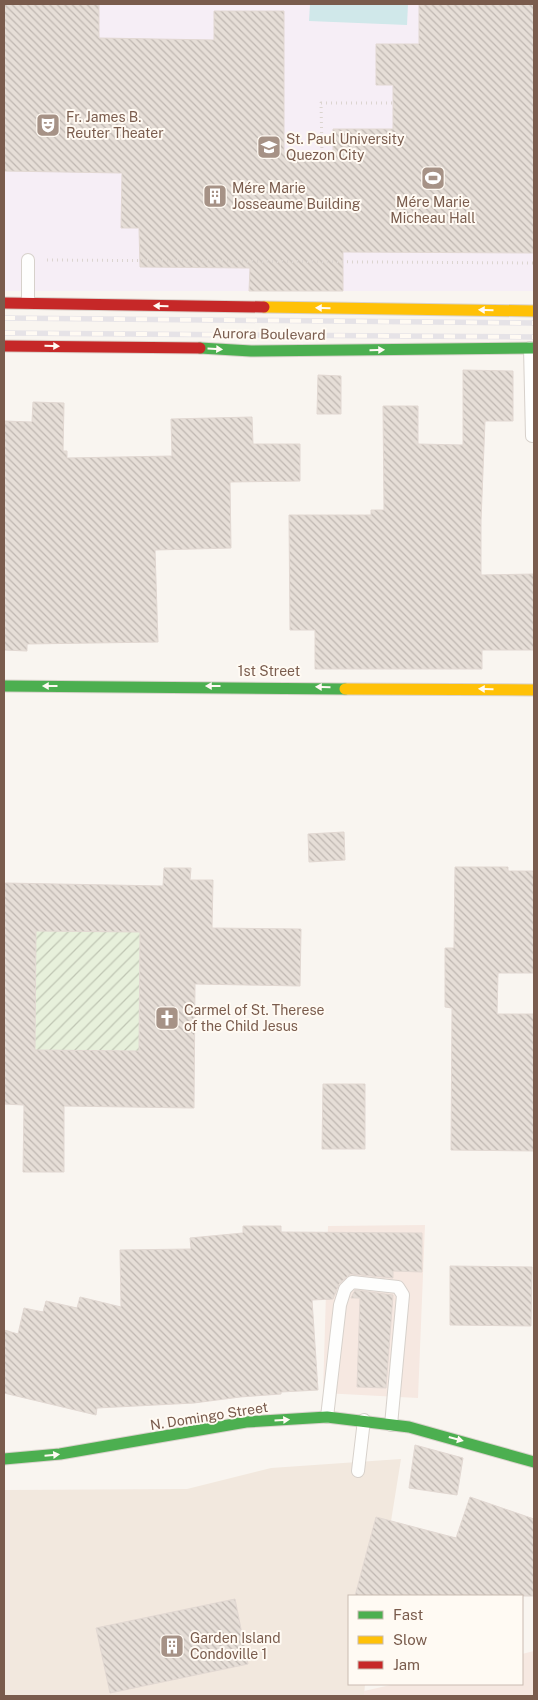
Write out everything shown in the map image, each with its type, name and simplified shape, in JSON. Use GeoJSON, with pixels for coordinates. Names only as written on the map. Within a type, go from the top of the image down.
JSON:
{"type":"FeatureCollection","features":[{"type":"Feature","properties":{"kind":"main road","name":"Aurora Boulevard"},"geometry":{"type":"LineString","coordinates":[[4,303],[534,311]]}},
{"type":"Feature","properties":{"kind":"main road","name":"Aurora Boulevard"},"geometry":{"type":"LineString","coordinates":[[4,346],[186,348],[251,351],[532,348]]}},
{"type":"Feature","properties":{"kind":"main road","name":"1st Street"},"geometry":{"type":"LineString","coordinates":[[4,686],[534,690]]}},
{"type":"Feature","properties":{"kind":"main road","name":"N. Domingo Street"},"geometry":{"type":"LineString","coordinates":[[4,1459],[60,1454],[246,1422],[327,1416],[409,1427],[534,1462]]}},
{"type":"Feature","properties":{"kind":"lane"},"geometry":{"type":"LineString","coordinates":[[28,260],[28,303]]}},
{"type":"Feature","properties":{"kind":"lane"},"geometry":{"type":"LineString","coordinates":[[532,348],[532,436]]}},
{"type":"Feature","properties":{"kind":"lane"},"geometry":{"type":"LineString","coordinates":[[327,1416],[340,1305],[344,1289],[352,1282],[363,1282],[398,1287],[403,1295],[391,1425]]}},
{"type":"Feature","properties":{"kind":"lane"},"geometry":{"type":"LineString","coordinates":[[358,1471],[364,1420]]}},
{"type":"Feature","properties":{"kind":"path"},"geometry":{"type":"LineString","coordinates":[[322,153],[321,103],[393,103]]}},
{"type":"Feature","properties":{"kind":"path"},"geometry":{"type":"LineString","coordinates":[[28,260],[534,263]]}},
{"type":"Feature","properties":{"kind":"shaded area","name":"St. Paul University Quezon City"},"geometry":{"type":"Polygon","coordinates":[[[4,4],[534,4],[534,291],[4,291],[4,4]]]}},
{"type":"Feature","properties":{"kind":"shaded area"},"geometry":{"type":"Polygon","coordinates":[[[425,1225],[418,1398],[323,1393],[328,1226],[425,1225]]]}},
{"type":"Feature","properties":{"kind":"shaded area"},"geometry":{"type":"Polygon","coordinates":[[[401,1459],[379,1595],[348,1595],[348,1685],[365,1685],[364,1696],[4,1696],[4,1490],[187,1489],[271,1468],[401,1459]]]}},
{"type":"Feature","properties":{"kind":"shaded area"},"geometry":{"type":"Polygon","coordinates":[[[534,1651],[534,1696],[364,1696],[364,1691],[391,1685],[523,1685],[523,1654],[534,1651]]]}},
{"type":"Feature","properties":{"kind":"green space"},"geometry":{"type":"Polygon","coordinates":[[[36,931],[140,932],[139,1051],[35,1050],[36,931]]]}},
{"type":"Feature","properties":{"kind":"water"},"geometry":{"type":"Polygon","coordinates":[[[310,4],[408,4],[407,25],[309,21],[310,4]]]}},
{"type":"Feature","properties":{"kind":"building","name":"St. Paul University Quezon City"},"geometry":{"type":"Polygon","coordinates":[[[4,4],[99,4],[99,38],[214,40],[214,11],[284,11],[284,153],[333,153],[333,129],[393,129],[393,85],[376,85],[376,44],[419,44],[419,4],[534,4],[534,253],[343,252],[343,291],[249,291],[250,268],[140,267],[139,228],[121,228],[122,173],[4,171],[4,4]]]}},
{"type":"Feature","properties":{"kind":"building"},"geometry":{"type":"Polygon","coordinates":[[[463,370],[513,371],[513,421],[485,421],[481,575],[534,574],[534,650],[482,650],[482,669],[315,669],[315,630],[290,630],[289,515],[371,515],[371,510],[384,510],[383,406],[418,406],[418,444],[463,445],[463,370]]]}},
{"type":"Feature","properties":{"kind":"building"},"geometry":{"type":"Polygon","coordinates":[[[318,375],[341,376],[341,414],[317,414],[318,375]]]}},
{"type":"Feature","properties":{"kind":"building"},"geometry":{"type":"Polygon","coordinates":[[[33,402],[64,403],[63,451],[67,451],[67,458],[172,456],[171,419],[252,417],[253,444],[300,444],[300,481],[230,482],[231,548],[155,550],[158,642],[27,644],[27,651],[4,650],[4,421],[32,422],[33,402]]]}},
{"type":"Feature","properties":{"kind":"building"},"geometry":{"type":"Polygon","coordinates":[[[344,832],[345,860],[309,862],[308,834],[344,832]]]}},
{"type":"Feature","properties":{"kind":"building"},"geometry":{"type":"Polygon","coordinates":[[[455,867],[508,867],[508,871],[534,871],[534,973],[498,973],[497,1014],[534,1014],[534,1151],[451,1150],[452,1008],[445,1007],[445,948],[454,948],[455,867]]]}},
{"type":"Feature","properties":{"kind":"building","name":"Carmel of St. Therese of the Child Jesus"},"geometry":{"type":"Polygon","coordinates":[[[164,868],[191,868],[190,880],[213,880],[212,928],[301,929],[300,986],[195,984],[194,1108],[64,1106],[64,1172],[23,1172],[24,1105],[4,1104],[4,883],[163,886],[164,868]],[[36,931],[35,1050],[139,1051],[140,932],[36,931]]]}},
{"type":"Feature","properties":{"kind":"building"},"geometry":{"type":"Polygon","coordinates":[[[323,1084],[365,1084],[365,1149],[322,1149],[323,1084]]]}},
{"type":"Feature","properties":{"kind":"building"},"geometry":{"type":"Polygon","coordinates":[[[243,1226],[281,1226],[281,1232],[422,1233],[422,1272],[393,1271],[393,1278],[350,1274],[339,1284],[333,1299],[312,1300],[318,1390],[281,1392],[281,1394],[194,1403],[97,1408],[96,1415],[4,1393],[4,1330],[18,1334],[24,1308],[43,1312],[46,1301],[77,1308],[80,1297],[121,1307],[120,1250],[191,1249],[190,1238],[243,1233],[243,1226]]]}},
{"type":"Feature","properties":{"kind":"building"},"geometry":{"type":"Polygon","coordinates":[[[450,1266],[532,1267],[531,1326],[450,1325],[450,1266]]]}},
{"type":"Feature","properties":{"kind":"building"},"geometry":{"type":"Polygon","coordinates":[[[355,1290],[393,1295],[386,1388],[357,1387],[360,1298],[351,1298],[355,1290]]]}},
{"type":"Feature","properties":{"kind":"building"},"geometry":{"type":"Polygon","coordinates":[[[415,1445],[463,1458],[457,1495],[409,1488],[415,1445]]]}},
{"type":"Feature","properties":{"kind":"building"},"geometry":{"type":"Polygon","coordinates":[[[470,1497],[534,1519],[534,1596],[355,1595],[376,1517],[456,1538],[470,1497]]]}},
{"type":"Feature","properties":{"kind":"building","name":"Garden Island Condoville 1"},"geometry":{"type":"Polygon","coordinates":[[[235,1599],[248,1664],[110,1693],[96,1628],[235,1599]]]}},
{"type":"Feature","properties":{"kind":"railway"},"geometry":{"type":"LineString","coordinates":[[4,318],[534,323]]}},
{"type":"Feature","properties":{"kind":"railway"},"geometry":{"type":"LineString","coordinates":[[4,333],[534,337]]}},
{"type":"Feature","properties":{"kind":"traffic: fast"},"geometry":{"type":"LineString","coordinates":[[200,348],[251,351],[534,348]]}},
{"type":"Feature","properties":{"kind":"traffic: fast"},"geometry":{"type":"LineString","coordinates":[[4,686],[345,689]]}},
{"type":"Feature","properties":{"kind":"traffic: fast"},"geometry":{"type":"LineString","coordinates":[[4,1459],[60,1454],[246,1422],[327,1417],[409,1427],[534,1462]]}},
{"type":"Feature","properties":{"kind":"traffic: slow"},"geometry":{"type":"LineString","coordinates":[[264,307],[534,311]]}},
{"type":"Feature","properties":{"kind":"traffic: slow"},"geometry":{"type":"LineString","coordinates":[[345,689],[534,690]]}},
{"type":"Feature","properties":{"kind":"traffic: jam"},"geometry":{"type":"LineString","coordinates":[[4,303],[264,307]]}},
{"type":"Feature","properties":{"kind":"traffic: jam"},"geometry":{"type":"LineString","coordinates":[[4,346],[200,348]]}},
{"type":"Feature","properties":{"kind":"place","name":"Fr. James B. Reuter Theater"},"geometry":{"type":"Point","coordinates":[48,125]}},
{"type":"Feature","properties":{"kind":"place","name":"St. Paul University Quezon City"},"geometry":{"type":"Point","coordinates":[269,147]}},
{"type":"Feature","properties":{"kind":"place","name":"Mére Marie Micheau Hall"},"geometry":{"type":"Point","coordinates":[433,178]}},
{"type":"Feature","properties":{"kind":"place","name":"Mére Marie Josseaume Building"},"geometry":{"type":"Point","coordinates":[215,196]}},
{"type":"Feature","properties":{"kind":"place","name":"Carmel of St. Therese of the Child Jesus"},"geometry":{"type":"Point","coordinates":[167,1018]}},
{"type":"Feature","properties":{"kind":"place","name":"Garden Island Condoville 1"},"geometry":{"type":"Point","coordinates":[172,1646]}}]}
